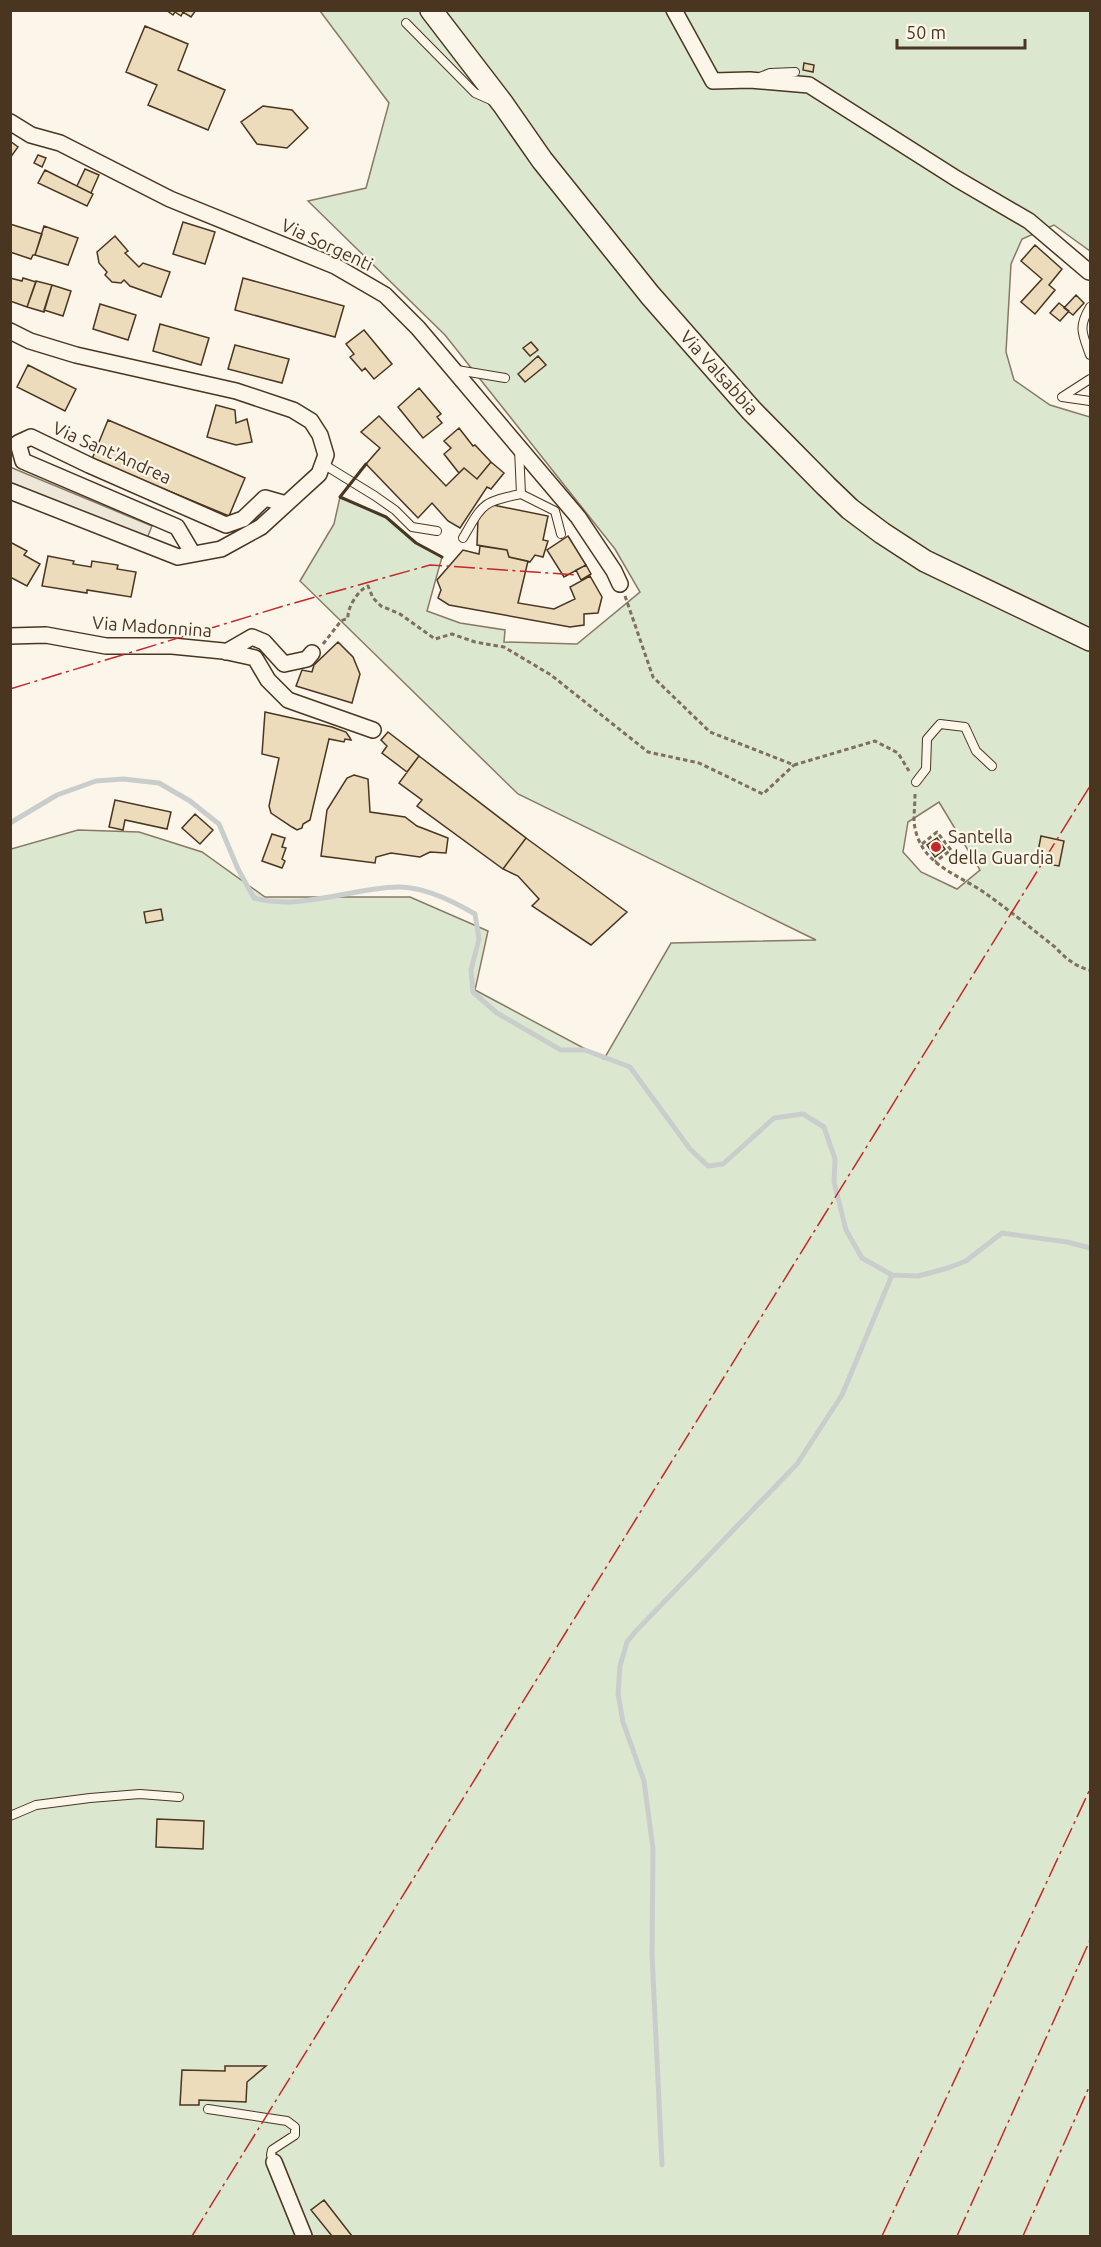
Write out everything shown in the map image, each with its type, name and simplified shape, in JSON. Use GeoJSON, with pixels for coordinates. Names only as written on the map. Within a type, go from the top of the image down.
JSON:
{"type":"FeatureCollection","features":[{"type":"Feature","properties":{"kind":"main road","name":"Via Valsabbia"},"geometry":{"type":"LineString","coordinates":[[431,10],[503,104],[542,160],[650,295],[751,410],[850,509],[925,561],[1090,640]]}},
{"type":"Feature","properties":{"kind":"street"},"geometry":{"type":"LineString","coordinates":[[674,10],[713,81],[750,80],[809,85],[957,179],[1029,221],[1089,272]]}},
{"type":"Feature","properties":{"kind":"street","name":"Via Sorgenti"},"geometry":{"type":"LineString","coordinates":[[10,122],[32,135],[60,143],[170,199],[335,266],[385,295],[418,328],[578,518],[614,571],[620,584]]}},
{"type":"Feature","properties":{"kind":"street"},"geometry":{"type":"LineString","coordinates":[[10,331],[30,341],[76,355],[236,391],[293,410],[311,421],[320,435],[326,455],[319,474],[261,527],[221,549],[178,557],[10,491]]}},
{"type":"Feature","properties":{"kind":"street","name":"Via Sant'Andrea"},"geometry":{"type":"LineString","coordinates":[[193,554],[177,527],[23,461],[18,442],[31,437],[88,465],[226,525],[243,519],[265,498],[286,504]]}},
{"type":"Feature","properties":{"kind":"street","name":"Via Madonnina"},"geometry":{"type":"LineString","coordinates":[[10,636],[46,635],[106,646],[172,646],[255,658],[268,680],[288,700],[373,730]]}},
{"type":"Feature","properties":{"kind":"street"},"geometry":{"type":"LineString","coordinates":[[226,652],[252,638],[264,642],[284,664],[307,659],[312,653]]}},
{"type":"Feature","properties":{"kind":"street"},"geometry":{"type":"LineString","coordinates":[[274,2162],[304,2236]]}},
{"type":"Feature","properties":{"kind":"lane"},"geometry":{"type":"LineString","coordinates":[[406,23],[476,93],[503,104]]}},
{"type":"Feature","properties":{"kind":"lane"},"geometry":{"type":"LineString","coordinates":[[750,80],[770,73],[795,72]]}},
{"type":"Feature","properties":{"kind":"lane"},"geometry":{"type":"LineString","coordinates":[[1090,307],[1082,321],[1084,339],[1090,355]]}},
{"type":"Feature","properties":{"kind":"lane"},"geometry":{"type":"LineString","coordinates":[[453,369],[505,378]]}},
{"type":"Feature","properties":{"kind":"lane"},"geometry":{"type":"LineString","coordinates":[[1090,379],[1062,397],[1090,401]]}},
{"type":"Feature","properties":{"kind":"lane"},"geometry":{"type":"LineString","coordinates":[[519,448],[521,494]]}},
{"type":"Feature","properties":{"kind":"lane"},"geometry":{"type":"LineString","coordinates":[[323,464],[395,510],[412,527],[437,531]]}},
{"type":"Feature","properties":{"kind":"lane"},"geometry":{"type":"LineString","coordinates":[[463,538],[482,506],[497,499],[521,494],[555,512],[561,534]]}},
{"type":"Feature","properties":{"kind":"lane"},"geometry":{"type":"LineString","coordinates":[[916,782],[926,769],[927,739],[940,724],[965,728],[976,751],[992,766]]}},
{"type":"Feature","properties":{"kind":"lane"},"geometry":{"type":"LineString","coordinates":[[10,1816],[36,1805],[80,1800],[140,1794],[179,1797]]}},
{"type":"Feature","properties":{"kind":"lane"},"geometry":{"type":"LineString","coordinates":[[208,2109],[287,2121],[295,2127],[295,2135],[272,2150],[271,2155],[274,2162]]}},
{"type":"Feature","properties":{"kind":"path"},"geometry":{"type":"LineString","coordinates":[[312,653],[323,644],[340,621],[348,618],[347,611],[365,587],[370,587],[373,598],[381,606],[400,615],[435,639],[452,634],[475,642],[504,646],[551,675],[648,752],[699,763],[763,794],[794,765],[875,741],[898,753],[916,782],[914,822],[922,844],[935,862],[955,877],[985,893],[1055,947],[1064,958],[1083,969],[1090,970]]}},
{"type":"Feature","properties":{"kind":"path"},"geometry":{"type":"LineString","coordinates":[[627,599],[653,677],[710,732],[794,765]]}},
{"type":"Feature","properties":{"kind":"path"},"geometry":{"type":"LineString","coordinates":[[922,844],[938,832],[951,850],[935,862]]}},
{"type":"Feature","properties":{"kind":"green space"},"geometry":{"type":"Polygon","coordinates":[[[320,11],[1090,11],[1090,251],[1054,225],[1022,239],[1011,264],[1006,352],[1014,380],[1050,405],[1090,417],[1090,2236],[11,2236],[11,849],[78,830],[139,832],[202,852],[265,897],[410,897],[488,931],[475,990],[604,1059],[671,943],[816,940],[518,794],[300,581],[334,524],[340,497],[386,517],[416,543],[442,557],[427,611],[460,623],[505,630],[504,642],[577,644],[640,592],[615,549],[445,335],[308,201],[366,188],[389,103],[320,11]],[[939,802],[908,822],[903,852],[921,872],[957,889],[980,870],[939,802]]]}},
{"type":"Feature","properties":{"kind":"shaded area"},"geometry":{"type":"Polygon","coordinates":[[[10,467],[152,526],[146,541],[11,484],[10,467]]]}},
{"type":"Feature","properties":{"kind":"building"},"geometry":{"type":"Polygon","coordinates":[[[166,10],[196,10],[191,17],[183,12],[181,16],[175,12],[173,15],[166,10]]]}},
{"type":"Feature","properties":{"kind":"building"},"geometry":{"type":"Polygon","coordinates":[[[145,26],[188,44],[178,70],[225,90],[208,130],[148,105],[157,85],[126,72],[145,26]]]}},
{"type":"Feature","properties":{"kind":"building"},"geometry":{"type":"Polygon","coordinates":[[[804,63],[814,65],[813,72],[803,70],[804,63]]]}},
{"type":"Feature","properties":{"kind":"building"},"geometry":{"type":"Polygon","coordinates":[[[263,106],[292,110],[308,128],[287,148],[257,144],[241,122],[263,106]]]}},
{"type":"Feature","properties":{"kind":"building"},"geometry":{"type":"Polygon","coordinates":[[[10,141],[18,147],[10,158],[10,141]]]}},
{"type":"Feature","properties":{"kind":"building"},"geometry":{"type":"Polygon","coordinates":[[[38,155],[46,158],[42,167],[34,163],[38,155]]]}},
{"type":"Feature","properties":{"kind":"building"},"geometry":{"type":"Polygon","coordinates":[[[85,169],[99,175],[91,193],[77,186],[85,169]]]}},
{"type":"Feature","properties":{"kind":"building"},"geometry":{"type":"Polygon","coordinates":[[[45,170],[93,194],[87,206],[38,183],[45,170]]]}},
{"type":"Feature","properties":{"kind":"building"},"geometry":{"type":"Polygon","coordinates":[[[183,222],[215,232],[205,264],[173,254],[183,222]]]}},
{"type":"Feature","properties":{"kind":"building"},"geometry":{"type":"Polygon","coordinates":[[[10,224],[42,234],[35,255],[31,259],[10,252],[10,224]]]}},
{"type":"Feature","properties":{"kind":"building"},"geometry":{"type":"Polygon","coordinates":[[[44,226],[78,238],[68,265],[35,255],[44,226]]]}},
{"type":"Feature","properties":{"kind":"building"},"geometry":{"type":"Polygon","coordinates":[[[115,236],[128,251],[125,253],[139,267],[143,263],[170,272],[161,297],[130,286],[124,280],[121,283],[112,282],[105,275],[107,272],[99,263],[97,252],[115,236]]]}},
{"type":"Feature","properties":{"kind":"building"},"geometry":{"type":"Polygon","coordinates":[[[1035,245],[1062,269],[1049,285],[1055,290],[1035,314],[1021,302],[1042,279],[1021,261],[1035,245]]]}},
{"type":"Feature","properties":{"kind":"building"},"geometry":{"type":"Polygon","coordinates":[[[10,278],[22,281],[23,278],[36,282],[27,307],[10,301],[10,278]]]}},
{"type":"Feature","properties":{"kind":"building"},"geometry":{"type":"Polygon","coordinates":[[[243,278],[344,306],[335,337],[235,310],[243,278]]]}},
{"type":"Feature","properties":{"kind":"building"},"geometry":{"type":"Polygon","coordinates":[[[36,281],[52,285],[44,312],[27,307],[36,281]]]}},
{"type":"Feature","properties":{"kind":"building"},"geometry":{"type":"Polygon","coordinates":[[[52,285],[71,291],[63,316],[44,310],[52,285]]]}},
{"type":"Feature","properties":{"kind":"building"},"geometry":{"type":"Polygon","coordinates":[[[1076,295],[1084,303],[1073,315],[1064,308],[1076,295]]]}},
{"type":"Feature","properties":{"kind":"building"},"geometry":{"type":"Polygon","coordinates":[[[1059,303],[1069,311],[1060,321],[1050,313],[1059,303]]]}},
{"type":"Feature","properties":{"kind":"building"},"geometry":{"type":"Polygon","coordinates":[[[100,304],[136,315],[128,340],[93,329],[100,304]]]}},
{"type":"Feature","properties":{"kind":"building"},"geometry":{"type":"Polygon","coordinates":[[[160,324],[209,338],[201,365],[153,351],[160,324]]]}},
{"type":"Feature","properties":{"kind":"building"},"geometry":{"type":"Polygon","coordinates":[[[364,330],[392,364],[374,379],[365,368],[362,371],[350,357],[354,354],[346,344],[364,330]]]}},
{"type":"Feature","properties":{"kind":"building"},"geometry":{"type":"Polygon","coordinates":[[[531,342],[538,350],[530,356],[523,348],[531,342]]]}},
{"type":"Feature","properties":{"kind":"building"},"geometry":{"type":"Polygon","coordinates":[[[235,345],[289,359],[282,383],[228,369],[235,345]]]}},
{"type":"Feature","properties":{"kind":"building"},"geometry":{"type":"Polygon","coordinates":[[[538,356],[546,365],[525,382],[518,374],[538,356]]]}},
{"type":"Feature","properties":{"kind":"building"},"geometry":{"type":"Polygon","coordinates":[[[28,365],[76,389],[65,411],[17,387],[28,365]]]}},
{"type":"Feature","properties":{"kind":"building"},"geometry":{"type":"Polygon","coordinates":[[[419,388],[441,414],[437,417],[442,423],[423,438],[398,407],[419,388]]]}},
{"type":"Feature","properties":{"kind":"building"},"geometry":{"type":"Polygon","coordinates":[[[216,405],[235,410],[236,423],[247,419],[252,442],[236,445],[207,437],[216,405]]]}},
{"type":"Feature","properties":{"kind":"building"},"geometry":{"type":"Polygon","coordinates":[[[379,416],[446,486],[464,468],[477,479],[491,462],[504,473],[491,489],[487,487],[460,528],[448,521],[432,503],[418,518],[366,464],[380,448],[361,432],[379,416]]]}},
{"type":"Feature","properties":{"kind":"building"},"geometry":{"type":"Polygon","coordinates":[[[108,420],[245,478],[229,516],[92,459],[108,420]]]}},
{"type":"Feature","properties":{"kind":"building"},"geometry":{"type":"Polygon","coordinates":[[[459,428],[473,446],[475,445],[491,462],[477,479],[464,468],[459,473],[444,454],[451,448],[444,441],[459,428]]]}},
{"type":"Feature","properties":{"kind":"building"},"geometry":{"type":"Polygon","coordinates":[[[493,505],[548,516],[543,540],[548,541],[543,557],[535,555],[530,562],[509,557],[507,550],[477,545],[478,518],[485,509],[493,505]]]}},
{"type":"Feature","properties":{"kind":"building"},"geometry":{"type":"Polygon","coordinates":[[[568,536],[586,565],[564,577],[547,550],[568,536]]]}},
{"type":"Feature","properties":{"kind":"building"},"geometry":{"type":"Polygon","coordinates":[[[10,542],[27,551],[24,555],[40,564],[27,586],[10,577],[10,542]]]}},
{"type":"Feature","properties":{"kind":"building"},"geometry":{"type":"Polygon","coordinates":[[[480,546],[507,550],[509,557],[528,561],[518,603],[554,609],[575,599],[570,587],[590,576],[602,597],[598,613],[584,614],[584,625],[570,627],[449,605],[438,598],[441,590],[437,580],[463,550],[479,554],[480,546]]]}},
{"type":"Feature","properties":{"kind":"building"},"geometry":{"type":"Polygon","coordinates":[[[48,556],[91,567],[92,561],[118,565],[117,569],[136,572],[131,597],[42,586],[48,556]]]}},
{"type":"Feature","properties":{"kind":"building"},"geometry":{"type":"Polygon","coordinates":[[[586,565],[591,574],[581,580],[576,570],[586,565]]]}},
{"type":"Feature","properties":{"kind":"building"},"geometry":{"type":"Polygon","coordinates":[[[338,642],[353,657],[360,674],[352,703],[296,686],[302,670],[312,672],[314,665],[338,642]]]}},
{"type":"Feature","properties":{"kind":"building"},"geometry":{"type":"Polygon","coordinates":[[[265,712],[332,727],[346,732],[351,740],[345,739],[344,742],[329,739],[310,820],[297,830],[271,813],[269,806],[279,758],[262,754],[265,712]]]}},
{"type":"Feature","properties":{"kind":"building"},"geometry":{"type":"Polygon","coordinates":[[[388,732],[419,756],[407,772],[382,753],[387,746],[381,740],[388,732]]]}},
{"type":"Feature","properties":{"kind":"building"},"geometry":{"type":"Polygon","coordinates":[[[419,756],[526,838],[503,869],[417,806],[422,800],[399,783],[419,756]]]}},
{"type":"Feature","properties":{"kind":"building"},"geometry":{"type":"Polygon","coordinates":[[[354,775],[368,779],[370,812],[405,817],[417,826],[448,838],[446,853],[430,852],[420,857],[391,853],[376,857],[375,863],[321,856],[327,810],[347,778],[354,775]]]}},
{"type":"Feature","properties":{"kind":"building"},"geometry":{"type":"Polygon","coordinates":[[[115,800],[171,812],[167,829],[125,820],[123,830],[109,827],[115,800]]]}},
{"type":"Feature","properties":{"kind":"building"},"geometry":{"type":"Polygon","coordinates":[[[195,814],[213,830],[200,844],[182,828],[195,814]]]}},
{"type":"Feature","properties":{"kind":"building"},"geometry":{"type":"Polygon","coordinates":[[[272,834],[285,838],[282,847],[286,848],[282,859],[285,861],[282,868],[262,861],[272,834]]]}},
{"type":"Feature","properties":{"kind":"building"},"geometry":{"type":"Polygon","coordinates":[[[1041,836],[1064,841],[1059,866],[1036,862],[1041,836]]]}},
{"type":"Feature","properties":{"kind":"building"},"geometry":{"type":"Polygon","coordinates":[[[526,838],[627,912],[591,945],[532,906],[539,899],[518,876],[503,869],[526,838]]]}},
{"type":"Feature","properties":{"kind":"building","name":"Santella della Guardia"},"geometry":{"type":"Polygon","coordinates":[[[937,838],[945,849],[935,857],[927,845],[937,838]]]}},
{"type":"Feature","properties":{"kind":"building"},"geometry":{"type":"Polygon","coordinates":[[[161,909],[163,920],[146,923],[144,912],[161,909]]]}},
{"type":"Feature","properties":{"kind":"building"},"geometry":{"type":"Polygon","coordinates":[[[157,1819],[204,1821],[203,1849],[156,1847],[157,1819]]]}},
{"type":"Feature","properties":{"kind":"building"},"geometry":{"type":"Polygon","coordinates":[[[225,2066],[266,2066],[247,2082],[246,2102],[199,2100],[199,2105],[180,2105],[182,2070],[225,2071],[225,2066]]]}},
{"type":"Feature","properties":{"kind":"building"},"geometry":{"type":"Polygon","coordinates":[[[324,2200],[352,2236],[332,2236],[311,2210],[324,2200]]]}},
{"type":"Feature","properties":{"kind":"waterway"},"geometry":{"type":"LineString","coordinates":[[10,823],[57,795],[96,781],[123,779],[159,783],[190,801],[219,824],[238,869],[254,898],[289,902],[380,888],[407,887],[438,895],[457,904],[475,914],[479,939],[471,970],[473,992],[497,1013],[561,1050],[585,1050],[630,1067],[690,1149],[708,1166],[723,1164],[774,1118],[803,1114],[824,1127],[835,1159],[834,1182],[846,1230],[862,1258],[892,1275],[918,1276],[948,1268],[966,1261],[1002,1233],[1067,1242],[1090,1248]]}},
{"type":"Feature","properties":{"kind":"waterway"},"geometry":{"type":"LineString","coordinates":[[662,2165],[652,1954],[653,1849],[644,1781],[623,1722],[618,1694],[620,1666],[627,1642],[635,1632],[797,1464],[842,1395],[892,1275]]}},
{"type":"Feature","properties":{"kind":"wall"},"geometry":{"type":"LineString","coordinates":[[366,464],[340,497],[386,517],[416,543],[442,557]]}},
{"type":"Feature","properties":{"kind":"power"},"geometry":{"type":"LineString","coordinates":[[10,689],[287,605],[430,565],[578,575]]}},
{"type":"Feature","properties":{"kind":"power"},"geometry":{"type":"LineString","coordinates":[[192,2236],[1090,786]]}},
{"type":"Feature","properties":{"kind":"power"},"geometry":{"type":"LineString","coordinates":[[882,2236],[1090,1789]]}},
{"type":"Feature","properties":{"kind":"power"},"geometry":{"type":"LineString","coordinates":[[957,2236],[1090,1940]]}},
{"type":"Feature","properties":{"kind":"power"},"geometry":{"type":"LineString","coordinates":[[1023,2236],[1090,2085]]}},
{"type":"Feature","properties":{"kind":"place","name":"Santella della Guardia"},"geometry":{"type":"Point","coordinates":[936,847]}}]}
